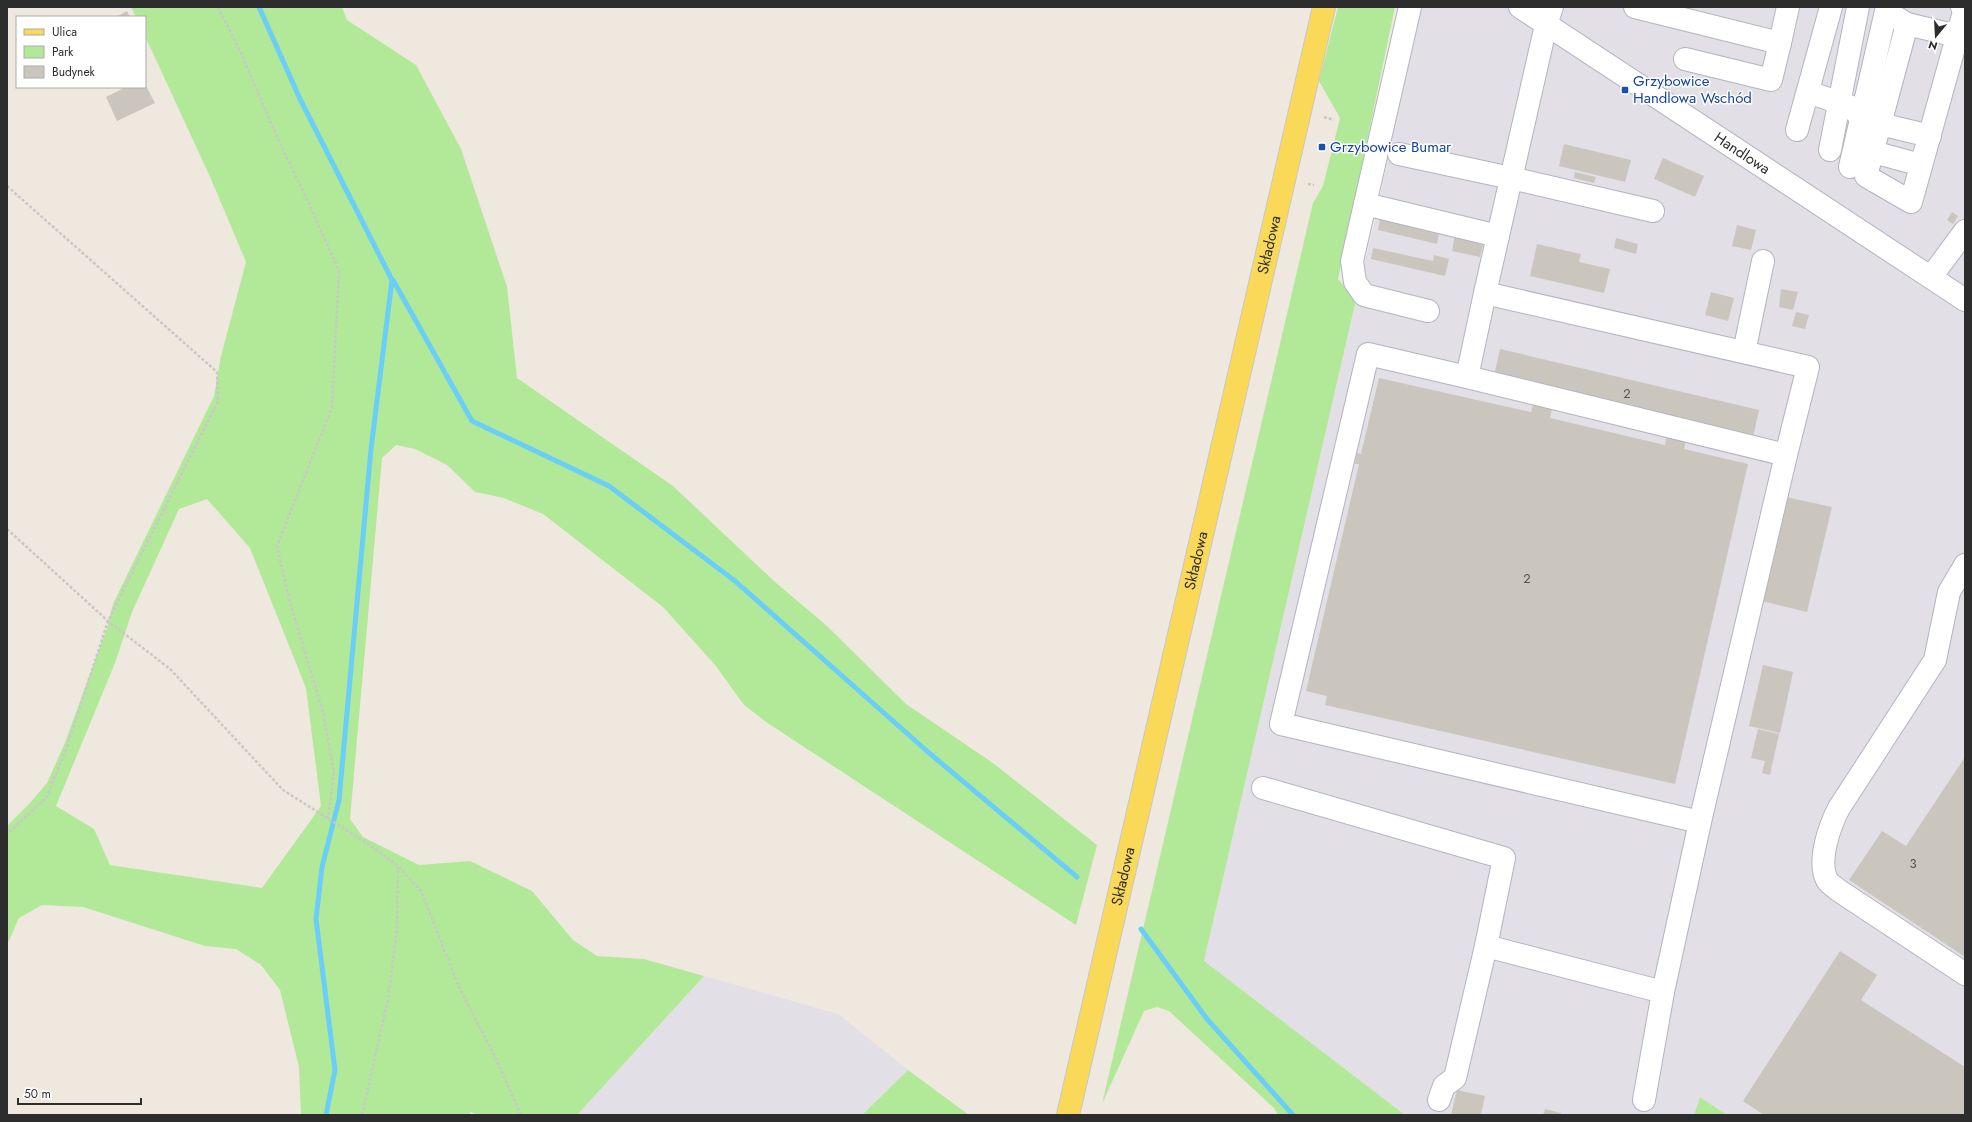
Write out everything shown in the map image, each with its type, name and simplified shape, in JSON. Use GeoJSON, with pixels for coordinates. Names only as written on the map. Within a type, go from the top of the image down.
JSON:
{"type":"FeatureCollection","features":[{"type":"Feature","properties":{"kind":"main road","name":"Składowa"},"geometry":{"type":"LineString","coordinates":[[1068,1115],[1324,7]]}},
{"type":"Feature","properties":{"kind":"street"},"geometry":{"type":"LineString","coordinates":[[1410,7],[1352,261],[1355,282],[1364,295],[1428,311]]}},
{"type":"Feature","properties":{"kind":"street","name":"Handlowa"},"geometry":{"type":"LineString","coordinates":[[1520,7],[1549,16],[1965,300]]}},
{"type":"Feature","properties":{"kind":"street"},"geometry":{"type":"LineString","coordinates":[[1635,7],[1780,43]]}},
{"type":"Feature","properties":{"kind":"street"},"geometry":{"type":"LineString","coordinates":[[1685,59],[1771,80],[1788,7]]}},
{"type":"Feature","properties":{"kind":"street"},"geometry":{"type":"LineString","coordinates":[[1797,130],[1831,7]]}},
{"type":"Feature","properties":{"kind":"street"},"geometry":{"type":"LineString","coordinates":[[1830,150],[1858,7]]}},
{"type":"Feature","properties":{"kind":"street"},"geometry":{"type":"LineString","coordinates":[[1957,36],[1907,24],[1884,9],[1871,121],[1873,152],[1866,176],[1911,202],[1964,12],[1962,7]]}},
{"type":"Feature","properties":{"kind":"street"},"geometry":{"type":"LineString","coordinates":[[1466,377],[1549,16]]}},
{"type":"Feature","properties":{"kind":"street"},"geometry":{"type":"LineString","coordinates":[[1850,167],[1871,121],[1907,24]]}},
{"type":"Feature","properties":{"kind":"street"},"geometry":{"type":"LineString","coordinates":[[1808,92],[1849,106],[1871,121],[1930,136]]}},
{"type":"Feature","properties":{"kind":"street"},"geometry":{"type":"LineString","coordinates":[[1873,152],[1921,165]]}},
{"type":"Feature","properties":{"kind":"street"},"geometry":{"type":"LineString","coordinates":[[1399,154],[1653,211]]}},
{"type":"Feature","properties":{"kind":"street"},"geometry":{"type":"LineString","coordinates":[[1365,204],[1498,236]]}},
{"type":"Feature","properties":{"kind":"street"},"geometry":{"type":"LineString","coordinates":[[1931,278],[1965,231]]}},
{"type":"Feature","properties":{"kind":"street"},"geometry":{"type":"LineString","coordinates":[[1744,352],[1763,261]]}},
{"type":"Feature","properties":{"kind":"street"},"geometry":{"type":"LineString","coordinates":[[1485,293],[1808,366],[1700,822],[1663,992],[1644,1100]]}},
{"type":"Feature","properties":{"kind":"street"},"geometry":{"type":"LineString","coordinates":[[1700,822],[1281,724],[1368,354],[1786,455]]}},
{"type":"Feature","properties":{"kind":"street"},"geometry":{"type":"LineString","coordinates":[[1965,565],[1949,592],[1935,660],[1839,808],[1831,824],[1826,847],[1824,867],[1827,880],[1838,890],[1965,974]]}},
{"type":"Feature","properties":{"kind":"street"},"geometry":{"type":"LineString","coordinates":[[1263,788],[1504,858],[1486,946],[1455,1078],[1444,1086],[1439,1100]]}},
{"type":"Feature","properties":{"kind":"street"},"geometry":{"type":"LineString","coordinates":[[1486,946],[1663,992]]}},
{"type":"Feature","properties":{"kind":"path"},"geometry":{"type":"LineString","coordinates":[[218,7],[239,49],[277,138],[306,197],[339,271],[332,407],[277,546],[290,602],[323,712],[334,773],[328,819]]}},
{"type":"Feature","properties":{"kind":"path"},"geometry":{"type":"LineString","coordinates":[[1324,117],[1334,120]]}},
{"type":"Feature","properties":{"kind":"path"},"geometry":{"type":"LineString","coordinates":[[1308,184],[1314,185]]}},
{"type":"Feature","properties":{"kind":"path"},"geometry":{"type":"LineString","coordinates":[[7,186],[217,372],[218,401],[108,621],[66,750],[46,798],[7,834]]}},
{"type":"Feature","properties":{"kind":"path"},"geometry":{"type":"LineString","coordinates":[[7,529],[108,621],[170,669],[283,790],[373,847],[398,866],[421,891],[458,985],[496,1059],[521,1115]]}},
{"type":"Feature","properties":{"kind":"path"},"geometry":{"type":"LineString","coordinates":[[362,1115],[388,999],[397,930],[398,866]]}},
{"type":"Feature","properties":{"kind":"shaded area"},"geometry":{"type":"Polygon","coordinates":[[[1419,7],[1507,7],[1965,308],[1965,1115],[1727,1115],[1700,1097],[1694,1115],[1405,1115],[1204,961],[1376,215],[1413,42],[1419,7]]]}},
{"type":"Feature","properties":{"kind":"shaded area"},"geometry":{"type":"Polygon","coordinates":[[[1540,7],[1965,7],[1965,286],[1540,7]]]}},
{"type":"Feature","properties":{"kind":"shaded area"},"geometry":{"type":"Polygon","coordinates":[[[704,976],[838,1014],[908,1070],[862,1115],[577,1115],[704,976]]]}},
{"type":"Feature","properties":{"kind":"green space"},"geometry":{"type":"Polygon","coordinates":[[[131,7],[342,7],[347,20],[416,65],[461,149],[507,287],[517,378],[673,486],[775,582],[827,626],[906,704],[993,763],[1097,845],[1076,925],[769,724],[744,705],[716,666],[663,607],[543,514],[504,498],[475,492],[447,465],[415,449],[396,445],[382,458],[350,819],[363,837],[419,865],[470,861],[532,891],[573,940],[597,956],[644,959],[704,976],[577,1115],[477,1115],[471,1112],[468,1115],[301,1115],[299,1067],[280,990],[261,965],[236,949],[205,946],[83,907],[42,905],[19,918],[7,945],[7,826],[47,783],[64,745],[108,625],[113,604],[214,396],[221,356],[246,262],[211,179],[146,38],[146,16],[136,16],[131,7]],[[207,499],[179,509],[132,612],[115,663],[56,806],[94,829],[110,865],[262,888],[321,806],[306,688],[250,548],[207,499]]]}},
{"type":"Feature","properties":{"kind":"green space"},"geometry":{"type":"Polygon","coordinates":[[[1338,7],[1395,7],[1338,279],[1356,300],[1204,961],[1405,1115],[1278,1115],[1274,1108],[1169,1011],[1157,1007],[1144,1011],[1102,1104],[1313,203],[1323,186],[1340,118],[1319,81],[1338,7]]]}},
{"type":"Feature","properties":{"kind":"green space"},"geometry":{"type":"Polygon","coordinates":[[[908,1070],[969,1115],[862,1115],[908,1070]]]}},
{"type":"Feature","properties":{"kind":"green space"},"geometry":{"type":"Polygon","coordinates":[[[1700,1097],[1727,1115],[1694,1115],[1700,1097]]]}},
{"type":"Feature","properties":{"kind":"building"},"geometry":{"type":"Polygon","coordinates":[[[127,11],[130,16],[118,16],[127,11]]]}},
{"type":"Feature","properties":{"kind":"building"},"geometry":{"type":"Polygon","coordinates":[[[146,86],[155,103],[117,121],[106,97],[124,88],[146,88],[146,86]]]}},
{"type":"Feature","properties":{"kind":"building"},"geometry":{"type":"Polygon","coordinates":[[[1564,144],[1631,160],[1625,182],[1559,166],[1564,144]]]}},
{"type":"Feature","properties":{"kind":"building"},"geometry":{"type":"Polygon","coordinates":[[[1663,158],[1704,176],[1695,197],[1654,179],[1663,158]]]}},
{"type":"Feature","properties":{"kind":"building"},"geometry":{"type":"Polygon","coordinates":[[[1575,172],[1596,177],[1594,183],[1574,178],[1575,172]]]}},
{"type":"Feature","properties":{"kind":"building"},"geometry":{"type":"Polygon","coordinates":[[[1952,212],[1958,216],[1953,224],[1947,220],[1952,212]]]}},
{"type":"Feature","properties":{"kind":"building"},"geometry":{"type":"Polygon","coordinates":[[[1380,219],[1439,233],[1437,244],[1378,230],[1380,219]]]}},
{"type":"Feature","properties":{"kind":"building"},"geometry":{"type":"Polygon","coordinates":[[[1737,225],[1756,230],[1751,250],[1732,246],[1737,225]]]}},
{"type":"Feature","properties":{"kind":"building"},"geometry":{"type":"Polygon","coordinates":[[[1455,234],[1484,240],[1480,257],[1452,251],[1455,234]]]}},
{"type":"Feature","properties":{"kind":"building"},"geometry":{"type":"Polygon","coordinates":[[[1616,238],[1638,244],[1636,254],[1614,248],[1616,238]]]}},
{"type":"Feature","properties":{"kind":"building"},"geometry":{"type":"Polygon","coordinates":[[[1537,244],[1581,254],[1579,262],[1610,269],[1604,293],[1530,276],[1537,244]]]}},
{"type":"Feature","properties":{"kind":"building"},"geometry":{"type":"Polygon","coordinates":[[[1373,248],[1433,261],[1434,255],[1449,259],[1445,276],[1371,259],[1373,248]]]}},
{"type":"Feature","properties":{"kind":"building"},"geometry":{"type":"Polygon","coordinates":[[[1781,289],[1798,292],[1793,310],[1779,307],[1781,289]]]}},
{"type":"Feature","properties":{"kind":"building"},"geometry":{"type":"Polygon","coordinates":[[[1711,292],[1734,298],[1728,321],[1705,315],[1711,292]]]}},
{"type":"Feature","properties":{"kind":"building"},"geometry":{"type":"Polygon","coordinates":[[[1796,312],[1809,315],[1805,329],[1792,326],[1796,312]]]}},
{"type":"Feature","properties":{"kind":"building"},"geometry":{"type":"Polygon","coordinates":[[[1500,349],[1759,410],[1753,437],[1494,376],[1500,349]]]}},
{"type":"Feature","properties":{"kind":"building"},"geometry":{"type":"Polygon","coordinates":[[[1379,378],[1531,412],[1533,404],[1552,408],[1550,418],[1665,445],[1667,435],[1686,440],[1684,449],[1748,464],[1675,784],[1325,705],[1327,696],[1306,691],[1359,464],[1355,464],[1357,453],[1361,454],[1379,378]]]}},
{"type":"Feature","properties":{"kind":"building"},"geometry":{"type":"Polygon","coordinates":[[[1786,497],[1832,507],[1807,612],[1762,601],[1786,497]]]}},
{"type":"Feature","properties":{"kind":"building"},"geometry":{"type":"Polygon","coordinates":[[[1763,665],[1793,672],[1780,733],[1749,726],[1763,665]]]}},
{"type":"Feature","properties":{"kind":"building"},"geometry":{"type":"Polygon","coordinates":[[[1758,729],[1779,734],[1770,775],[1762,773],[1765,761],[1751,758],[1758,729]]]}},
{"type":"Feature","properties":{"kind":"building"},"geometry":{"type":"Polygon","coordinates":[[[1965,757],[1965,957],[1849,880],[1882,831],[1906,846],[1965,757]]]}},
{"type":"Feature","properties":{"kind":"building"},"geometry":{"type":"Polygon","coordinates":[[[1840,951],[1877,975],[1861,1000],[1965,1067],[1965,1115],[1764,1115],[1743,1101],[1840,951]]]}},
{"type":"Feature","properties":{"kind":"building"},"geometry":{"type":"Polygon","coordinates":[[[1457,1090],[1485,1096],[1481,1115],[1451,1115],[1457,1090]]]}},
{"type":"Feature","properties":{"kind":"building"},"geometry":{"type":"Polygon","coordinates":[[[1545,1109],[1561,1113],[1561,1115],[1543,1115],[1545,1109]]]}},
{"type":"Feature","properties":{"kind":"waterway"},"geometry":{"type":"LineString","coordinates":[[259,7],[300,99],[392,280],[371,449],[339,800],[322,867],[316,919],[335,1070],[326,1115]]}},
{"type":"Feature","properties":{"kind":"waterway"},"geometry":{"type":"LineString","coordinates":[[393,280],[472,421],[609,486],[735,581],[928,752],[1077,877]]}},
{"type":"Feature","properties":{"kind":"waterway"},"geometry":{"type":"LineString","coordinates":[[1141,929],[1207,1019],[1293,1115]]}},
{"type":"Feature","properties":{"kind":"place","name":"Grzybowice Handlowa Wschód"},"geometry":{"type":"Point","coordinates":[1625,90]}},
{"type":"Feature","properties":{"kind":"place","name":"Grzybowice Bumar"},"geometry":{"type":"Point","coordinates":[1322,147]}}]}
